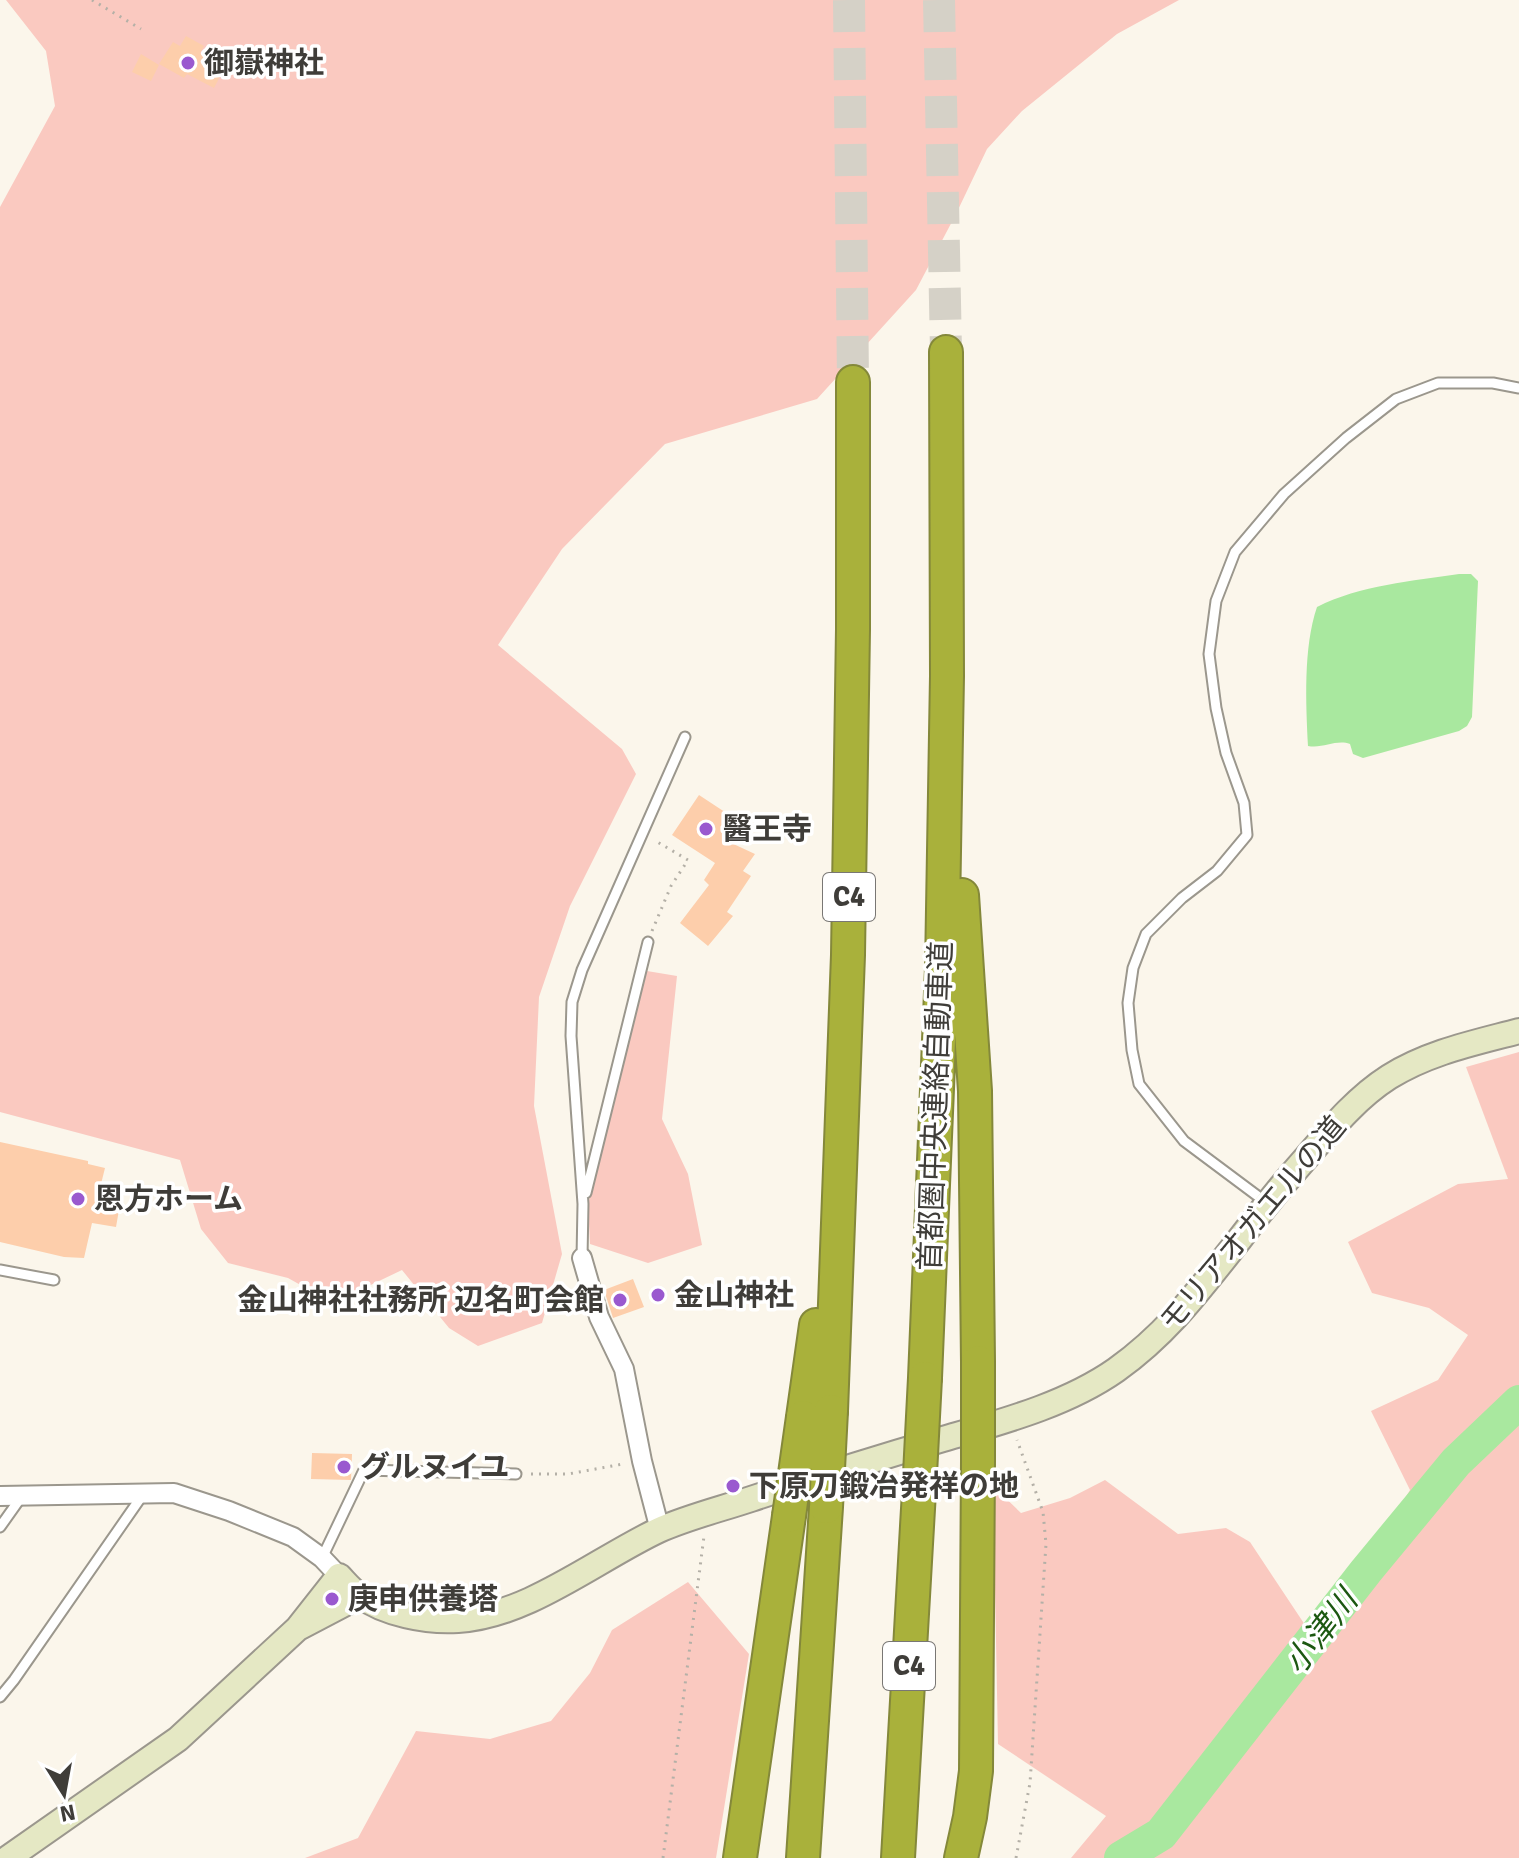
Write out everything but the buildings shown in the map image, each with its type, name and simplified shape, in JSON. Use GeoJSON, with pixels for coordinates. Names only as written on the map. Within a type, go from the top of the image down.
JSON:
{"type":"FeatureCollection","features":[{"type":"Feature","properties":{"kind":"highway","name":"首都圏中央連絡自動車道"},"geometry":{"type":"LineString","coordinates":[[898,1858],[925,1378],[941,983],[947,676],[946,352]]}},
{"type":"Feature","properties":{"kind":"highway","name":"C4"},"geometry":{"type":"LineString","coordinates":[[803,1858],[826,1507],[817,1414],[848,955],[853,382]]}},
{"type":"Feature","properties":{"kind":"highway"},"geometry":{"type":"LineString","coordinates":[[947,676],[975,1091],[978,1362],[976,1771],[961,1858]]}},
{"type":"Feature","properties":{"kind":"highway"},"geometry":{"type":"LineString","coordinates":[[740,1858],[789,1516],[817,1414]]}},
{"type":"Feature","properties":{"kind":"street","name":"モリアオガエルの道"},"geometry":{"type":"LineString","coordinates":[[330,1567],[359,1596],[385,1609],[432,1620],[485,1616],[526,1602],[660,1530],[1009,1420],[1090,1385],[1114,1371],[1155,1339],[1185,1308],[1267,1203],[1353,1106],[1389,1077],[1437,1053],[1519,1031]]}},
{"type":"Feature","properties":{"kind":"street"},"geometry":{"type":"LineString","coordinates":[[582,1258],[599,1317],[624,1369],[642,1461],[660,1530]]}},
{"type":"Feature","properties":{"kind":"street"},"geometry":{"type":"LineString","coordinates":[[0,1496],[174,1493],[293,1537],[330,1567],[298,1628]]}},
{"type":"Feature","properties":{"kind":"street"},"geometry":{"type":"LineString","coordinates":[[8,1858],[178,1739],[298,1628],[359,1596]]}},
{"type":"Feature","properties":{"kind":"lane"},"geometry":{"type":"LineString","coordinates":[[1267,1203],[1184,1141],[1139,1084],[1128,1003],[1133,968],[1146,934],[1182,898],[1217,871],[1247,835],[1244,803],[1226,753],[1214,694],[1209,654],[1216,601],[1235,552],[1284,494],[1346,438],[1396,399],[1438,383],[1493,383],[1519,388]]}},
{"type":"Feature","properties":{"kind":"lane"},"geometry":{"type":"LineString","coordinates":[[582,1258],[583,1204],[571,1036],[572,1002],[582,970],[685,737]]}},
{"type":"Feature","properties":{"kind":"lane"},"geometry":{"type":"LineString","coordinates":[[583,1204],[648,942]]}},
{"type":"Feature","properties":{"kind":"lane"},"geometry":{"type":"LineString","coordinates":[[0,1270],[54,1280]]}},
{"type":"Feature","properties":{"kind":"lane"},"geometry":{"type":"LineString","coordinates":[[330,1567],[364,1470],[516,1474]]}},
{"type":"Feature","properties":{"kind":"lane"},"geometry":{"type":"LineString","coordinates":[[0,1697],[144,1493]]}},
{"type":"Feature","properties":{"kind":"lane"},"geometry":{"type":"LineString","coordinates":[[0,1527],[22,1496]]}},
{"type":"Feature","properties":{"kind":"path"},"geometry":{"type":"LineString","coordinates":[[92,0],[141,29]]}},
{"type":"Feature","properties":{"kind":"path"},"geometry":{"type":"LineString","coordinates":[[642,833],[688,860],[658,914]]}},
{"type":"Feature","properties":{"kind":"path"},"geometry":{"type":"LineString","coordinates":[[1009,1420],[1043,1512],[1046,1544],[1030,1783],[1016,1858]]}},
{"type":"Feature","properties":{"kind":"path"},"geometry":{"type":"LineString","coordinates":[[516,1474],[568,1474],[642,1461]]}},
{"type":"Feature","properties":{"kind":"path"},"geometry":{"type":"LineString","coordinates":[[663,1858],[707,1514]]}},
{"type":"Feature","properties":{"kind":"shaded area"},"geometry":{"type":"Polygon","coordinates":[[[6,0],[1179,0],[1117,34],[1022,111],[987,149],[916,290],[817,399],[665,444],[562,549],[498,645],[622,749],[636,774],[570,906],[539,997],[534,1106],[562,1254],[542,1323],[478,1346],[449,1328],[402,1270],[333,1303],[288,1278],[228,1263],[201,1229],[180,1160],[0,1112],[0,207],[55,106],[46,51],[6,0]]]}},
{"type":"Feature","properties":{"kind":"shaded area"},"geometry":{"type":"Polygon","coordinates":[[[1471,574],[1478,581],[1472,717],[1467,726],[1459,731],[1363,758],[1353,754],[1350,744],[1308,746],[1307,658],[1317,607],[1369,589],[1471,574]]]}},
{"type":"Feature","properties":{"kind":"shaded area"},"geometry":{"type":"Polygon","coordinates":[[[647,971],[677,976],[662,1119],[688,1174],[702,1245],[648,1263],[590,1244],[588,1204],[647,971]]]}},
{"type":"Feature","properties":{"kind":"shaded area"},"geometry":{"type":"Polygon","coordinates":[[[1519,1052],[1519,1858],[1071,1858],[1106,1816],[998,1744],[993,1486],[1021,1513],[1070,1498],[1105,1480],[1178,1534],[1226,1528],[1250,1542],[1319,1646],[1410,1490],[1371,1411],[1438,1380],[1468,1335],[1429,1308],[1372,1293],[1348,1242],[1458,1184],[1508,1179],[1466,1067],[1519,1052]]]}},
{"type":"Feature","properties":{"kind":"shaded area"},"geometry":{"type":"Polygon","coordinates":[[[688,1582],[749,1654],[716,1858],[305,1858],[358,1838],[416,1731],[490,1739],[551,1721],[590,1673],[612,1630],[688,1582]]]}},
{"type":"Feature","properties":{"kind":"waterway","name":"小津川"},"geometry":{"type":"LineString","coordinates":[[1121,1858],[1161,1834],[1366,1571],[1456,1462],[1519,1402]]}},
{"type":"Feature","properties":{"kind":"tunnel"},"geometry":{"type":"LineString","coordinates":[[849,0],[853,382]]}},
{"type":"Feature","properties":{"kind":"tunnel"},"geometry":{"type":"LineString","coordinates":[[939,0],[946,352]]}},
{"type":"Feature","properties":{"kind":"place","name":"御嶽神社"},"geometry":{"type":"Point","coordinates":[188,63]}},
{"type":"Feature","properties":{"kind":"place","name":"醫王寺"},"geometry":{"type":"Point","coordinates":[706,829]}},
{"type":"Feature","properties":{"kind":"place","name":"恩方ホーム"},"geometry":{"type":"Point","coordinates":[78,1199]}},
{"type":"Feature","properties":{"kind":"place","name":"金山神社"},"geometry":{"type":"Point","coordinates":[658,1295]}},
{"type":"Feature","properties":{"kind":"place","name":"金山神社社務所 辺名町会館"},"geometry":{"type":"Point","coordinates":[620,1300]}},
{"type":"Feature","properties":{"kind":"place","name":"グルヌイユ"},"geometry":{"type":"Point","coordinates":[344,1467]}},
{"type":"Feature","properties":{"kind":"place","name":"下原刀鍛冶発祥の地"},"geometry":{"type":"Point","coordinates":[733,1486]}},
{"type":"Feature","properties":{"kind":"place","name":"庚申供養塔"},"geometry":{"type":"Point","coordinates":[332,1599]}}]}
